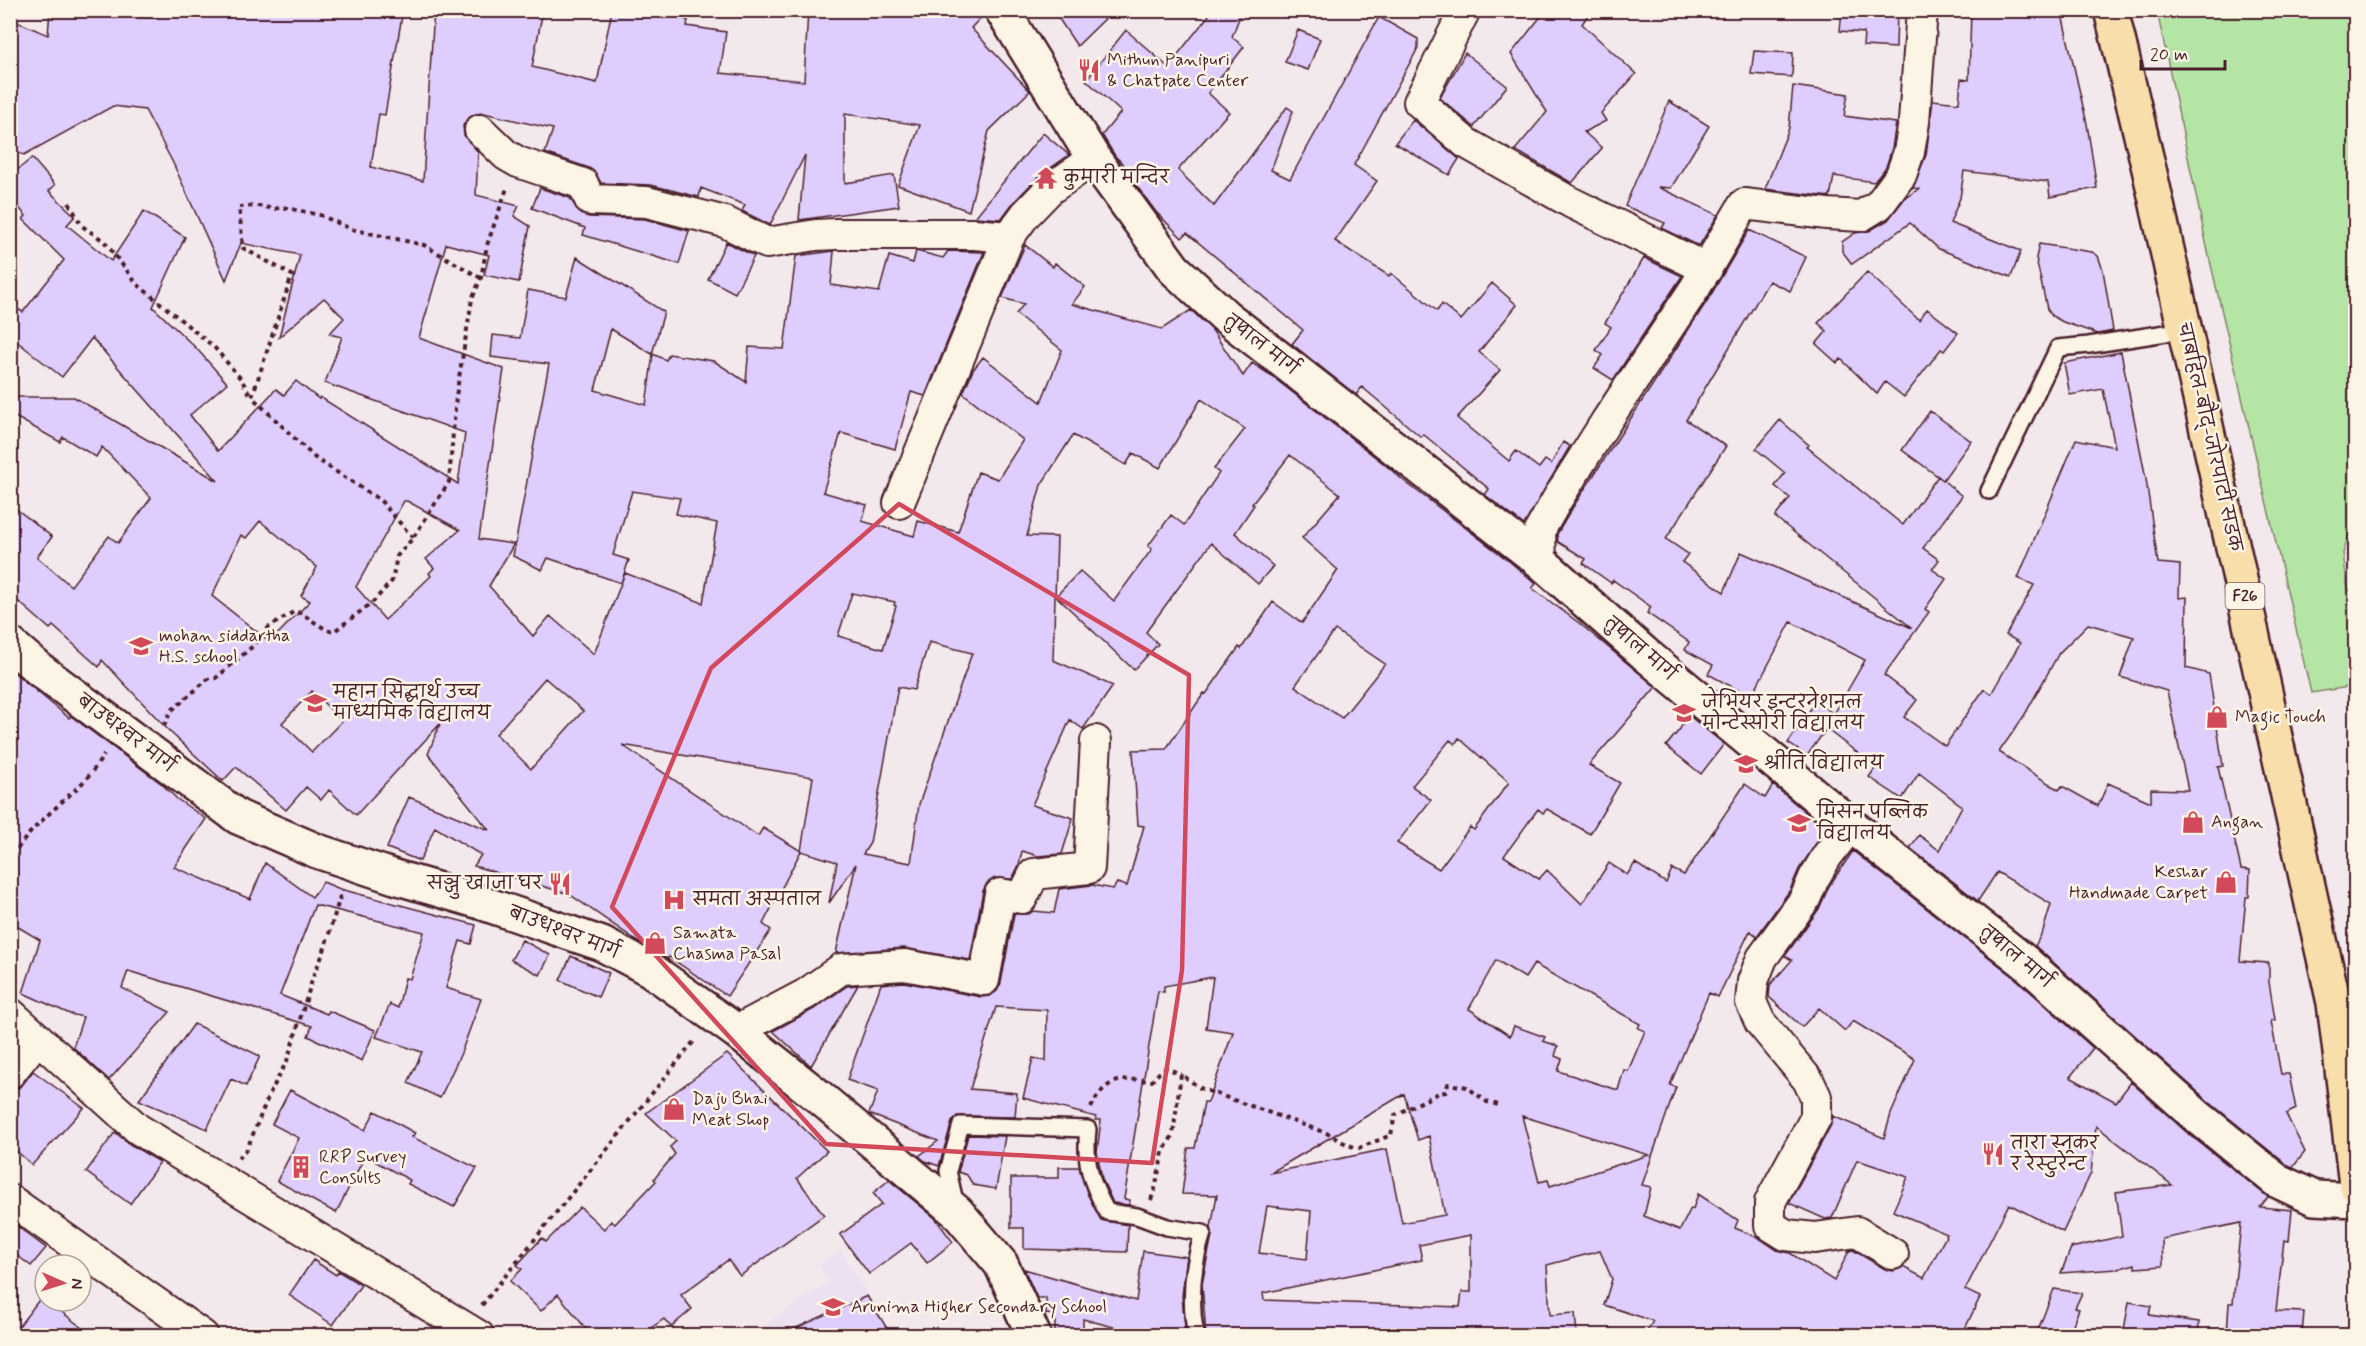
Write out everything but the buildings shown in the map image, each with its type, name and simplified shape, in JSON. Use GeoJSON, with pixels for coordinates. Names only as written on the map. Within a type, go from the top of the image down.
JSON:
{"type":"FeatureCollection","features":[{"type":"Feature","properties":{"kind":"main road","name":"चाबहिल-बौद्-जोरपाटी सडक"},"geometry":{"type":"LineString","coordinates":[[2111,10],[2185,330],[2334,1003],[2355,1185]]}},
{"type":"Feature","properties":{"kind":"street","name":"तुषाल मार्ग"},"geometry":{"type":"LineString","coordinates":[[1002,10],[1094,159],[1174,269],[1225,316],[1540,562],[1645,654],[1848,823],[2025,962],[2197,1116],[2276,1180],[2314,1198],[2355,1200]]}},
{"type":"Feature","properties":{"kind":"street"},"geometry":{"type":"LineString","coordinates":[[1465,10],[1419,102],[1466,143],[1572,203],[1707,270]]}},
{"type":"Feature","properties":{"kind":"street"},"geometry":{"type":"LineString","coordinates":[[1540,562],[1540,530],[1557,498],[1707,270],[1744,204],[1861,216],[1879,205],[1901,174],[1909,152],[1914,122],[1922,10]]}},
{"type":"Feature","properties":{"kind":"street"},"geometry":{"type":"LineString","coordinates":[[480,130],[506,155],[518,162],[583,184],[590,200],[647,202],[724,222],[767,243],[816,234],[974,234],[1009,237]]}},
{"type":"Feature","properties":{"kind":"street"},"geometry":{"type":"LineString","coordinates":[[899,503],[1009,237],[1025,215],[1050,189],[1094,159]]}},
{"type":"Feature","properties":{"kind":"street","name":"बाउधश्वर मार्ग"},"geometry":{"type":"LineString","coordinates":[[10,644],[238,817],[317,851],[477,901],[602,944],[651,970],[818,1096],[957,1212],[1000,1264],[1034,1335]]}},
{"type":"Feature","properties":{"kind":"street"},"geometry":{"type":"LineString","coordinates":[[725,1024],[806,994],[841,969],[905,965],[984,980],[1000,894],[1022,898],[1034,874],[1089,868],[1096,741]]}},
{"type":"Feature","properties":{"kind":"street"},"geometry":{"type":"LineString","coordinates":[[1848,823],[1844,834],[1823,863],[1805,899],[1762,958],[1753,981],[1751,1002],[1760,1022],[1808,1080],[1816,1096],[1816,1117],[1770,1202],[1770,1225],[1786,1235],[1815,1238],[1857,1232],[1893,1254]]}},
{"type":"Feature","properties":{"kind":"street"},"geometry":{"type":"LineString","coordinates":[[10,1013],[138,1129],[459,1329]]}},
{"type":"Feature","properties":{"kind":"street"},"geometry":{"type":"LineString","coordinates":[[10,1073],[38,1038]]}},
{"type":"Feature","properties":{"kind":"street"},"geometry":{"type":"LineString","coordinates":[[10,1200],[203,1335]]}},
{"type":"Feature","properties":{"kind":"lane"},"geometry":{"type":"LineString","coordinates":[[1989,491],[2058,348],[2185,330]]}},
{"type":"Feature","properties":{"kind":"lane"},"geometry":{"type":"LineString","coordinates":[[957,1212],[948,1171],[961,1125],[1088,1129],[1086,1147],[1092,1185],[1107,1212],[1137,1216],[1167,1227],[1203,1233],[1194,1263],[1191,1293],[1196,1335]]}},
{"type":"Feature","properties":{"kind":"path"},"geometry":{"type":"LineString","coordinates":[[146,749],[160,734],[171,711],[208,679],[216,678],[253,646],[269,627],[295,611],[307,615],[321,628],[333,632],[372,603],[392,581],[397,556],[413,538],[449,482],[460,370],[472,299],[481,278],[487,245],[518,162]]}},
{"type":"Feature","properties":{"kind":"path"},"geometry":{"type":"LineString","coordinates":[[69,203],[82,226],[104,241],[137,284],[214,346],[241,379],[252,397],[315,458],[380,500],[413,538]]}},
{"type":"Feature","properties":{"kind":"path"},"geometry":{"type":"LineString","coordinates":[[252,397],[292,275],[243,248],[239,207],[259,206],[275,209],[282,207],[320,215],[351,229],[424,245],[481,278]]}},
{"type":"Feature","properties":{"kind":"path"},"geometry":{"type":"LineString","coordinates":[[10,865],[13,853],[50,812],[87,778],[114,741],[110,722]]}},
{"type":"Feature","properties":{"kind":"path"},"geometry":{"type":"LineString","coordinates":[[230,1185],[232,1171],[238,1157],[247,1149],[269,1095],[287,1061],[314,974],[323,954],[350,860]]}},
{"type":"Feature","properties":{"kind":"path"},"geometry":{"type":"LineString","coordinates":[[459,1329],[725,1024]]}},
{"type":"Feature","properties":{"kind":"path"},"geometry":{"type":"LineString","coordinates":[[1088,1129],[1089,1113],[1107,1086],[1120,1079],[1152,1081],[1159,1072],[1166,1068],[1181,1074],[1200,1088],[1329,1134],[1349,1143],[1354,1148],[1391,1135],[1395,1115],[1439,1093],[1446,1092],[1448,1084],[1467,1087],[1487,1102],[1499,1105]]}},
{"type":"Feature","properties":{"kind":"path"},"geometry":{"type":"LineString","coordinates":[[1167,1227],[1148,1210],[1163,1152],[1173,1136],[1181,1074]]}},
{"type":"Feature","properties":{"kind":"highlighted area"},"geometry":{"type":"Polygon","coordinates":[[[899,504],[1189,675],[1182,970],[1152,1163],[826,1144],[612,907],[711,668],[899,504]]]}},
{"type":"Feature","properties":{"kind":"shaded area","name":"Arunima Higher Secondary School"},"geometry":{"type":"Polygon","coordinates":[[[841,1250],[892,1335],[747,1336],[829,1282],[819,1265],[841,1250]]]}},
{"type":"Feature","properties":{"kind":"green space"},"geometry":{"type":"Polygon","coordinates":[[[2157,11],[2355,11],[2356,527],[2351,529],[2343,553],[2348,589],[2355,594],[2355,686],[2311,693],[2208,252],[2157,11]]]}},
{"type":"Feature","properties":{"kind":"place","name":"Mithun Panipuri & Chatpate Center"},"geometry":{"type":"Point","coordinates":[1089,70]}},
{"type":"Feature","properties":{"kind":"place","name":"कुमारी मन्दिर"},"geometry":{"type":"Point","coordinates":[1046,178]}},
{"type":"Feature","properties":{"kind":"place","name":"mohan siddartha H.S. school"},"geometry":{"type":"Point","coordinates":[141,646]}},
{"type":"Feature","properties":{"kind":"place","name":"महान सिद्धार्थ उच्च माध्यमिक विद्यालय"},"geometry":{"type":"Point","coordinates":[315,703]}},
{"type":"Feature","properties":{"kind":"place","name":"जेभियर इन्टरनेशनल मोन्टेस्सोरी विद्यालय"},"geometry":{"type":"Point","coordinates":[1684,713]}},
{"type":"Feature","properties":{"kind":"place","name":"Magic Touch"},"geometry":{"type":"Point","coordinates":[2217,717]}},
{"type":"Feature","properties":{"kind":"place","name":"श्रीति विद्यालय"},"geometry":{"type":"Point","coordinates":[1746,764]}},
{"type":"Feature","properties":{"kind":"place","name":"Angan"},"geometry":{"type":"Point","coordinates":[2193,822]}},
{"type":"Feature","properties":{"kind":"place","name":"मिसन पब्लिक विद्यालय"},"geometry":{"type":"Point","coordinates":[1799,823]}},
{"type":"Feature","properties":{"kind":"place","name":"Keshar Handmade Carpet"},"geometry":{"type":"Point","coordinates":[2226,882]}},
{"type":"Feature","properties":{"kind":"place","name":"सञ्जु खाजा घर"},"geometry":{"type":"Point","coordinates":[560,884]}},
{"type":"Feature","properties":{"kind":"place","name":"समता अस्पताल"},"geometry":{"type":"Point","coordinates":[674,900]}},
{"type":"Feature","properties":{"kind":"place","name":"Samata Chasma Pasal"},"geometry":{"type":"Point","coordinates":[655,943]}},
{"type":"Feature","properties":{"kind":"place","name":"Daju Bhai Meat Shop"},"geometry":{"type":"Point","coordinates":[674,1109]}},
{"type":"Feature","properties":{"kind":"place","name":"तारा स्नूकर र रेस्टुरेन्ट"},"geometry":{"type":"Point","coordinates":[1993,1154]}},
{"type":"Feature","properties":{"kind":"place","name":"RRP Survey Consults"},"geometry":{"type":"Point","coordinates":[301,1167]}},
{"type":"Feature","properties":{"kind":"place","name":"Arunima Higher Secondary School"},"geometry":{"type":"Point","coordinates":[833,1307]}}]}
